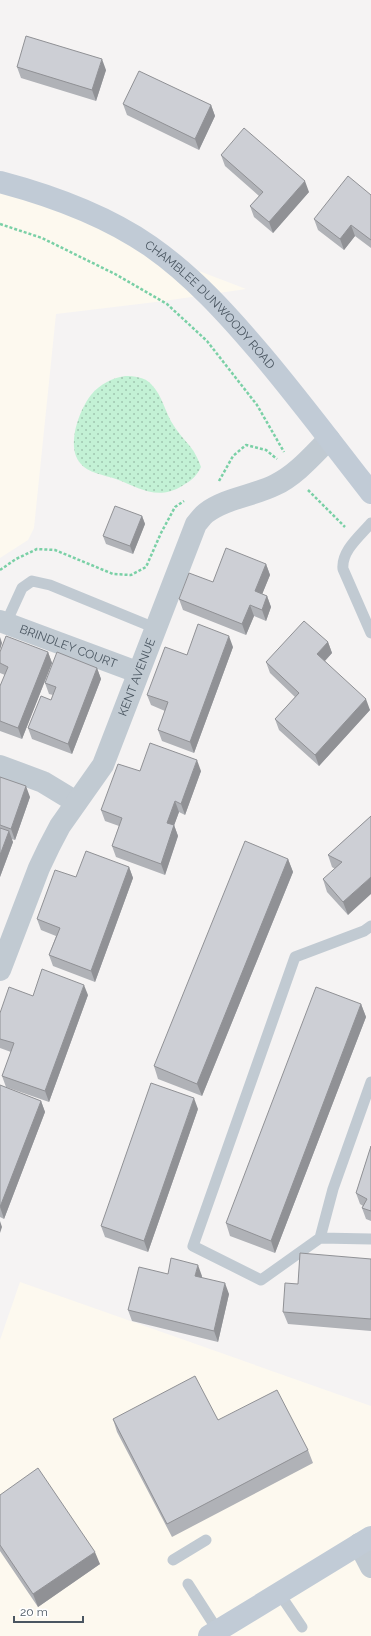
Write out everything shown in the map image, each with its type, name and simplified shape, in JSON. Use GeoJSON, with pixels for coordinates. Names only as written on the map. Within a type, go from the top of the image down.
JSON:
{"type":"FeatureCollection","features":[{"type":"Feature","properties":{"kind":"street","name":"CHAMBLEE DUNWOODY ROAD"},"geometry":{"type":"LineString","coordinates":[[0,182],[47,196],[104,219],[149,246],[173,263],[197,284],[241,330],[288,386],[371,493]]}},
{"type":"Feature","properties":{"kind":"street","name":"KENT AVENUE"},"geometry":{"type":"LineString","coordinates":[[0,970],[39,868],[60,826],[103,765],[196,524],[205,513],[230,501],[257,493],[296,472],[329,439]]}},
{"type":"Feature","properties":{"kind":"street","name":"BRINDLEY COURT"},"geometry":{"type":"LineString","coordinates":[[3,622],[138,672]]}},
{"type":"Feature","properties":{"kind":"street"},"geometry":{"type":"LineString","coordinates":[[0,766],[43,782],[76,802]]}},
{"type":"Feature","properties":{"kind":"street"},"geometry":{"type":"LineString","coordinates":[[216,1634],[279,1593],[365,1541],[371,1566]]}},
{"type":"Feature","properties":{"kind":"lane"},"geometry":{"type":"LineString","coordinates":[[371,523],[343,558],[342,569],[371,633]]}},
{"type":"Feature","properties":{"kind":"lane"},"geometry":{"type":"LineString","coordinates":[[3,622],[22,588],[32,582],[50,585],[155,628]]}},
{"type":"Feature","properties":{"kind":"lane"},"geometry":{"type":"LineString","coordinates":[[371,926],[364,931],[295,957],[194,1246],[261,1280],[320,1238],[371,1239]]}},
{"type":"Feature","properties":{"kind":"lane"},"geometry":{"type":"LineString","coordinates":[[320,1238],[333,1189],[371,1082]]}},
{"type":"Feature","properties":{"kind":"lane"},"geometry":{"type":"LineString","coordinates":[[173,1560],[206,1540]]}},
{"type":"Feature","properties":{"kind":"lane"},"geometry":{"type":"LineString","coordinates":[[188,1584],[216,1634]]}},
{"type":"Feature","properties":{"kind":"lane"},"geometry":{"type":"LineString","coordinates":[[279,1593],[302,1627]]}},
{"type":"Feature","properties":{"kind":"path"},"geometry":{"type":"LineString","coordinates":[[0,224],[42,238],[115,274],[167,304],[207,340],[257,405],[305,486],[357,540]]}},
{"type":"Feature","properties":{"kind":"path"},"geometry":{"type":"LineString","coordinates":[[217,484],[233,456],[246,445],[266,450],[296,472]]}},
{"type":"Feature","properties":{"kind":"path"},"geometry":{"type":"LineString","coordinates":[[0,570],[16,559],[37,549],[55,550],[113,574],[132,575],[146,567],[160,533],[175,507],[188,499]]}},
{"type":"Feature","properties":{"kind":"shaded area"},"geometry":{"type":"Polygon","coordinates":[[[0,192],[68,210],[186,266],[246,289],[164,301],[56,314],[34,528],[28,540],[0,558],[0,192]]]}},
{"type":"Feature","properties":{"kind":"shaded area"},"geometry":{"type":"Polygon","coordinates":[[[20,1282],[371,1406],[371,1636],[0,1636],[0,1340],[20,1282]]]}},
{"type":"Feature","properties":{"kind":"green space"},"geometry":{"type":"Polygon","coordinates":[[[125,376],[143,378],[151,384],[161,399],[174,426],[192,449],[201,467],[191,480],[173,490],[156,493],[149,492],[87,469],[80,463],[76,456],[74,438],[76,428],[82,410],[91,395],[102,385],[115,378],[125,376]]]}},
{"type":"Feature","properties":{"kind":"building"},"geometry":{"type":"Polygon","coordinates":[[[26,36],[102,59],[92,90],[17,67],[26,36]]]}},
{"type":"Feature","properties":{"kind":"building"},"geometry":{"type":"Polygon","coordinates":[[[139,71],[211,105],[195,139],[123,104],[139,71]]]}},
{"type":"Feature","properties":{"kind":"building"},"geometry":{"type":"Polygon","coordinates":[[[244,128],[305,181],[269,222],[250,206],[263,192],[221,155],[244,128]]]}},
{"type":"Feature","properties":{"kind":"building"},"geometry":{"type":"Polygon","coordinates":[[[348,176],[371,195],[371,240],[351,225],[340,239],[314,219],[348,176]]]}},
{"type":"Feature","properties":{"kind":"building"},"geometry":{"type":"Polygon","coordinates":[[[115,506],[142,516],[130,546],[103,536],[115,506]]]}},
{"type":"Feature","properties":{"kind":"building"},"geometry":{"type":"Polygon","coordinates":[[[226,548],[266,564],[255,591],[267,596],[262,610],[250,605],[242,624],[179,599],[189,573],[213,582],[226,548]]]}},
{"type":"Feature","properties":{"kind":"building"},"geometry":{"type":"Polygon","coordinates":[[[304,621],[328,642],[317,654],[366,699],[315,755],[275,719],[299,693],[266,662],[304,621]]]}},
{"type":"Feature","properties":{"kind":"building"},"geometry":{"type":"Polygon","coordinates":[[[198,624],[229,636],[190,742],[158,730],[168,702],[147,695],[165,647],[187,655],[198,624]]]}},
{"type":"Feature","properties":{"kind":"building"},"geometry":{"type":"Polygon","coordinates":[[[6,636],[48,652],[18,728],[0,721],[0,686],[8,667],[0,663],[0,652],[6,636]]]}},
{"type":"Feature","properties":{"kind":"building"},"geometry":{"type":"Polygon","coordinates":[[[57,652],[97,668],[68,744],[28,728],[41,696],[51,700],[56,687],[45,683],[57,652]]]}},
{"type":"Feature","properties":{"kind":"building"},"geometry":{"type":"Polygon","coordinates":[[[150,743],[197,760],[181,804],[175,801],[167,823],[174,825],[161,864],[112,846],[122,818],[101,810],[118,764],[140,771],[150,743]]]}},
{"type":"Feature","properties":{"kind":"building"},"geometry":{"type":"Polygon","coordinates":[[[0,777],[26,786],[11,829],[0,825],[0,777]]]}},
{"type":"Feature","properties":{"kind":"building"},"geometry":{"type":"Polygon","coordinates":[[[371,816],[371,877],[343,902],[323,879],[342,862],[328,855],[371,816]]]}},
{"type":"Feature","properties":{"kind":"building"},"geometry":{"type":"Polygon","coordinates":[[[0,828],[9,831],[0,855],[0,828]]]}},
{"type":"Feature","properties":{"kind":"building"},"geometry":{"type":"Polygon","coordinates":[[[245,841],[288,859],[197,1084],[154,1066],[245,841]]]}},
{"type":"Feature","properties":{"kind":"building"},"geometry":{"type":"Polygon","coordinates":[[[86,851],[129,867],[91,971],[49,955],[60,928],[37,919],[55,870],[76,877],[86,851]]]}},
{"type":"Feature","properties":{"kind":"building"},"geometry":{"type":"Polygon","coordinates":[[[42,969],[84,985],[45,1091],[2,1076],[14,1043],[0,1039],[0,1013],[9,987],[33,996],[42,969]]]}},
{"type":"Feature","properties":{"kind":"building"},"geometry":{"type":"Polygon","coordinates":[[[316,987],[361,1004],[271,1241],[226,1223],[316,987]]]}},
{"type":"Feature","properties":{"kind":"building"},"geometry":{"type":"Polygon","coordinates":[[[151,1083],[194,1098],[144,1241],[101,1226],[151,1083]]]}},
{"type":"Feature","properties":{"kind":"building"},"geometry":{"type":"Polygon","coordinates":[[[0,1085],[41,1101],[0,1207],[0,1085]]]}},
{"type":"Feature","properties":{"kind":"building"},"geometry":{"type":"Polygon","coordinates":[[[371,1146],[371,1211],[362,1208],[367,1199],[356,1193],[371,1146]]]}},
{"type":"Feature","properties":{"kind":"building"},"geometry":{"type":"Polygon","coordinates":[[[300,1253],[371,1259],[371,1319],[283,1312],[285,1283],[298,1284],[300,1253]]]}},
{"type":"Feature","properties":{"kind":"building"},"geometry":{"type":"Polygon","coordinates":[[[171,1258],[198,1265],[195,1276],[225,1283],[214,1331],[128,1310],[139,1267],[168,1274],[171,1258]]]}},
{"type":"Feature","properties":{"kind":"building"},"geometry":{"type":"Polygon","coordinates":[[[195,1376],[218,1420],[277,1390],[308,1450],[167,1524],[113,1419],[195,1376]]]}},
{"type":"Feature","properties":{"kind":"building"},"geometry":{"type":"Polygon","coordinates":[[[38,1468],[95,1552],[33,1594],[0,1545],[0,1495],[38,1468]]]}}]}
